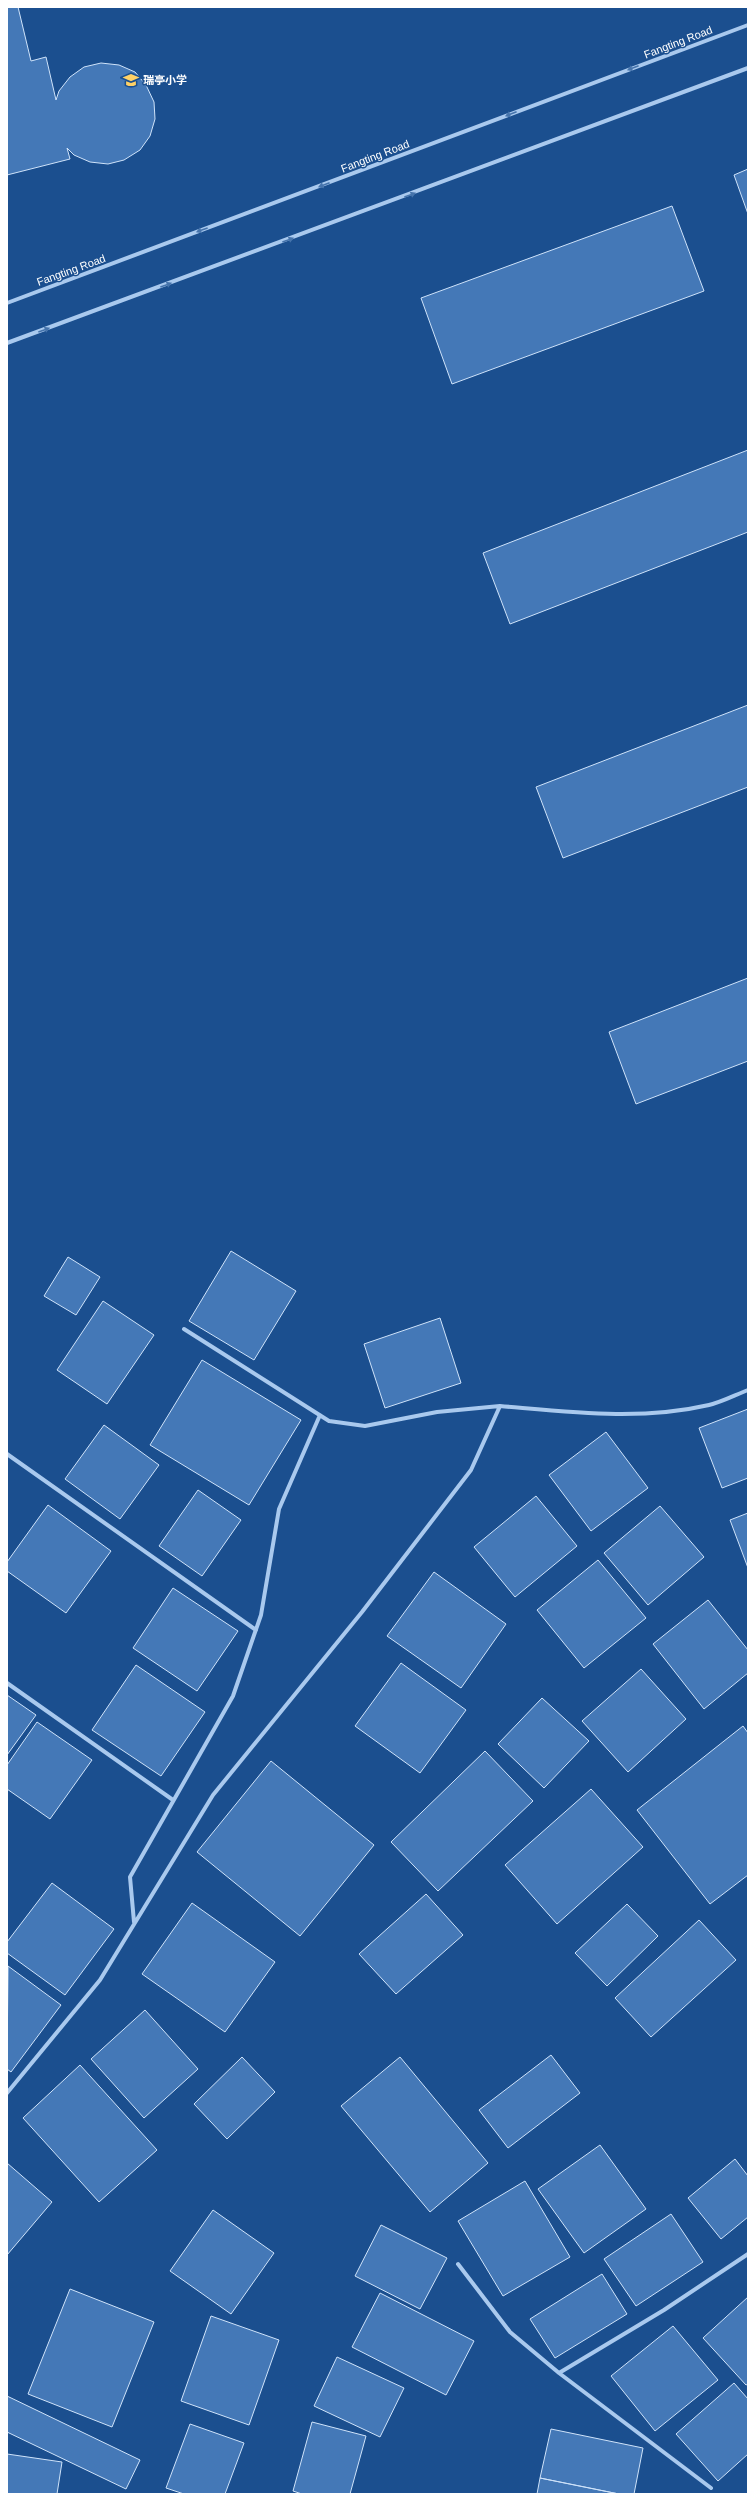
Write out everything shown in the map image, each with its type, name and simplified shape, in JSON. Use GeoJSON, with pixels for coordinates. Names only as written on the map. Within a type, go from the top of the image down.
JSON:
{"type":"FeatureCollection","features":[{"type":"Feature","properties":{"kind":"street","name":"Fangting Road"},"geometry":{"type":"LineString","coordinates":[[7,303],[748,25]]}},
{"type":"Feature","properties":{"kind":"street"},"geometry":{"type":"LineString","coordinates":[[7,343],[748,68]]}},
{"type":"Feature","properties":{"kind":"street"},"geometry":{"type":"LineString","coordinates":[[184,1328],[329,1421],[364,1426],[437,1412],[500,1406],[651,1415],[710,1405],[748,1390]]}},
{"type":"Feature","properties":{"kind":"street"},"geometry":{"type":"LineString","coordinates":[[7,2094],[100,1980],[213,1795],[362,1612],[472,1470],[500,1406]]}},
{"type":"Feature","properties":{"kind":"street"},"geometry":{"type":"LineString","coordinates":[[134,1923],[130,1877],[233,1696],[261,1615],[279,1509],[320,1415]]}},
{"type":"Feature","properties":{"kind":"street"},"geometry":{"type":"LineString","coordinates":[[7,1454],[256,1630]]}},
{"type":"Feature","properties":{"kind":"street"},"geometry":{"type":"LineString","coordinates":[[7,1683],[173,1800]]}},
{"type":"Feature","properties":{"kind":"street"},"geometry":{"type":"LineString","coordinates":[[560,2373],[664,2310],[748,2254]]}},
{"type":"Feature","properties":{"kind":"street"},"geometry":{"type":"LineString","coordinates":[[458,2264],[510,2332],[560,2373],[711,2488]]}},
{"type":"Feature","properties":{"kind":"building"},"geometry":{"type":"Polygon","coordinates":[[[7,7],[18,7],[31,61],[46,57],[56,100],[59,91],[70,77],[84,67],[101,63],[119,65],[135,72],[146,85],[154,102],[155,119],[150,136],[140,150],[124,160],[108,164],[90,162],[74,155],[67,148],[70,159],[7,175],[7,7]]]}},
{"type":"Feature","properties":{"kind":"building"},"geometry":{"type":"Polygon","coordinates":[[[748,169],[748,214],[734,175],[748,169]]]}},
{"type":"Feature","properties":{"kind":"building"},"geometry":{"type":"Polygon","coordinates":[[[672,206],[704,291],[452,384],[421,298],[672,206]]]}},
{"type":"Feature","properties":{"kind":"building"},"geometry":{"type":"Polygon","coordinates":[[[748,450],[748,532],[510,624],[483,553],[748,450]]]}},
{"type":"Feature","properties":{"kind":"building"},"geometry":{"type":"Polygon","coordinates":[[[748,705],[748,787],[563,858],[536,787],[748,705]]]}},
{"type":"Feature","properties":{"kind":"building"},"geometry":{"type":"Polygon","coordinates":[[[748,978],[748,1061],[636,1104],[609,1032],[748,978]]]}},
{"type":"Feature","properties":{"kind":"building"},"geometry":{"type":"Polygon","coordinates":[[[231,1251],[296,1291],[254,1360],[189,1321],[231,1251]]]}},
{"type":"Feature","properties":{"kind":"building"},"geometry":{"type":"Polygon","coordinates":[[[68,1257],[100,1277],[76,1315],[44,1296],[68,1257]]]}},
{"type":"Feature","properties":{"kind":"building"},"geometry":{"type":"Polygon","coordinates":[[[103,1301],[154,1335],[107,1404],[57,1370],[103,1301]]]}},
{"type":"Feature","properties":{"kind":"building"},"geometry":{"type":"Polygon","coordinates":[[[440,1318],[461,1383],[385,1408],[364,1344],[440,1318]]]}},
{"type":"Feature","properties":{"kind":"building"},"geometry":{"type":"Polygon","coordinates":[[[202,1360],[301,1420],[249,1505],[150,1445],[202,1360]]]}},
{"type":"Feature","properties":{"kind":"building"},"geometry":{"type":"Polygon","coordinates":[[[748,1409],[748,1478],[722,1488],[699,1428],[748,1409]]]}},
{"type":"Feature","properties":{"kind":"building"},"geometry":{"type":"Polygon","coordinates":[[[104,1425],[159,1465],[120,1519],[65,1479],[104,1425]]]}},
{"type":"Feature","properties":{"kind":"building"},"geometry":{"type":"Polygon","coordinates":[[[606,1432],[648,1488],[591,1531],[549,1475],[606,1432]]]}},
{"type":"Feature","properties":{"kind":"building"},"geometry":{"type":"Polygon","coordinates":[[[198,1490],[241,1520],[202,1576],[159,1546],[198,1490]]]}},
{"type":"Feature","properties":{"kind":"building"},"geometry":{"type":"Polygon","coordinates":[[[536,1496],[577,1546],[515,1597],[474,1547],[536,1496]]]}},
{"type":"Feature","properties":{"kind":"building"},"geometry":{"type":"Polygon","coordinates":[[[48,1505],[111,1551],[66,1613],[7,1571],[7,1562],[48,1505]]]}},
{"type":"Feature","properties":{"kind":"building"},"geometry":{"type":"Polygon","coordinates":[[[660,1506],[704,1557],[648,1605],[604,1553],[660,1506]]]}},
{"type":"Feature","properties":{"kind":"building"},"geometry":{"type":"Polygon","coordinates":[[[748,1513],[748,1568],[730,1520],[748,1513]]]}},
{"type":"Feature","properties":{"kind":"building"},"geometry":{"type":"Polygon","coordinates":[[[598,1560],[646,1618],[584,1668],[537,1610],[598,1560]]]}},
{"type":"Feature","properties":{"kind":"building"},"geometry":{"type":"Polygon","coordinates":[[[434,1572],[506,1624],[461,1688],[387,1636],[434,1572]]]}},
{"type":"Feature","properties":{"kind":"building"},"geometry":{"type":"Polygon","coordinates":[[[173,1588],[238,1631],[197,1691],[133,1648],[173,1588]]]}},
{"type":"Feature","properties":{"kind":"building"},"geometry":{"type":"Polygon","coordinates":[[[708,1600],[748,1650],[748,1673],[704,1709],[653,1644],[708,1600]]]}},
{"type":"Feature","properties":{"kind":"building"},"geometry":{"type":"Polygon","coordinates":[[[401,1663],[466,1710],[420,1773],[355,1726],[401,1663]]]}},
{"type":"Feature","properties":{"kind":"building"},"geometry":{"type":"Polygon","coordinates":[[[136,1665],[205,1712],[161,1776],[92,1730],[136,1665]]]}},
{"type":"Feature","properties":{"kind":"building"},"geometry":{"type":"Polygon","coordinates":[[[641,1669],[686,1719],[628,1772],[582,1721],[641,1669]]]}},
{"type":"Feature","properties":{"kind":"building"},"geometry":{"type":"Polygon","coordinates":[[[7,1695],[36,1715],[7,1755],[7,1695]]]}},
{"type":"Feature","properties":{"kind":"building"},"geometry":{"type":"Polygon","coordinates":[[[542,1698],[589,1741],[544,1788],[498,1744],[542,1698]]]}},
{"type":"Feature","properties":{"kind":"building"},"geometry":{"type":"Polygon","coordinates":[[[37,1722],[92,1760],[50,1819],[7,1789],[7,1765],[37,1722]]]}},
{"type":"Feature","properties":{"kind":"building"},"geometry":{"type":"Polygon","coordinates":[[[743,1726],[748,1733],[748,1875],[710,1904],[637,1810],[743,1726]]]}},
{"type":"Feature","properties":{"kind":"building"},"geometry":{"type":"Polygon","coordinates":[[[485,1751],[533,1801],[438,1891],[391,1842],[485,1751]]]}},
{"type":"Feature","properties":{"kind":"building"},"geometry":{"type":"Polygon","coordinates":[[[271,1761],[374,1845],[300,1936],[197,1852],[271,1761]]]}},
{"type":"Feature","properties":{"kind":"building"},"geometry":{"type":"Polygon","coordinates":[[[591,1789],[643,1847],[557,1924],[505,1865],[591,1789]]]}},
{"type":"Feature","properties":{"kind":"building"},"geometry":{"type":"Polygon","coordinates":[[[52,1883],[114,1929],[65,1995],[7,1953],[7,1942],[52,1883]]]}},
{"type":"Feature","properties":{"kind":"building"},"geometry":{"type":"Polygon","coordinates":[[[426,1894],[463,1935],[396,1994],[359,1954],[426,1894]]]}},
{"type":"Feature","properties":{"kind":"building"},"geometry":{"type":"Polygon","coordinates":[[[192,1903],[275,1962],[225,2032],[142,1974],[192,1903]]]}},
{"type":"Feature","properties":{"kind":"building"},"geometry":{"type":"Polygon","coordinates":[[[627,1904],[658,1936],[607,1986],[575,1953],[627,1904]]]}},
{"type":"Feature","properties":{"kind":"building"},"geometry":{"type":"Polygon","coordinates":[[[699,1920],[736,1960],[651,2037],[615,1998],[699,1920]]]}},
{"type":"Feature","properties":{"kind":"building"},"geometry":{"type":"Polygon","coordinates":[[[8,1966],[61,2005],[11,2072],[7,2069],[8,1966]]]}},
{"type":"Feature","properties":{"kind":"building"},"geometry":{"type":"Polygon","coordinates":[[[145,2010],[198,2069],[144,2118],[91,2059],[145,2010]]]}},
{"type":"Feature","properties":{"kind":"building"},"geometry":{"type":"Polygon","coordinates":[[[551,2055],[580,2093],[508,2148],[479,2110],[551,2055]]]}},
{"type":"Feature","properties":{"kind":"building"},"geometry":{"type":"Polygon","coordinates":[[[242,2057],[275,2092],[227,2139],[194,2104],[242,2057]]]}},
{"type":"Feature","properties":{"kind":"building"},"geometry":{"type":"Polygon","coordinates":[[[400,2057],[488,2163],[430,2212],[341,2106],[400,2057]]]}},
{"type":"Feature","properties":{"kind":"building"},"geometry":{"type":"Polygon","coordinates":[[[80,2065],[157,2150],[99,2202],[23,2118],[80,2065]]]}},
{"type":"Feature","properties":{"kind":"building"},"geometry":{"type":"Polygon","coordinates":[[[600,2145],[646,2209],[584,2253],[538,2189],[600,2145]]]}},
{"type":"Feature","properties":{"kind":"building"},"geometry":{"type":"Polygon","coordinates":[[[735,2159],[748,2176],[748,2217],[721,2239],[688,2198],[735,2159]]]}},
{"type":"Feature","properties":{"kind":"building"},"geometry":{"type":"Polygon","coordinates":[[[7,2163],[52,2202],[7,2255],[7,2163]]]}},
{"type":"Feature","properties":{"kind":"building"},"geometry":{"type":"Polygon","coordinates":[[[525,2181],[570,2257],[503,2296],[458,2221],[525,2181]]]}},
{"type":"Feature","properties":{"kind":"building"},"geometry":{"type":"Polygon","coordinates":[[[213,2210],[274,2253],[231,2314],[170,2271],[213,2210]]]}},
{"type":"Feature","properties":{"kind":"building"},"geometry":{"type":"Polygon","coordinates":[[[671,2214],[703,2262],[636,2306],[604,2259],[671,2214]]]}},
{"type":"Feature","properties":{"kind":"building"},"geometry":{"type":"Polygon","coordinates":[[[381,2225],[447,2258],[420,2309],[355,2276],[381,2225]]]}},
{"type":"Feature","properties":{"kind":"building"},"geometry":{"type":"Polygon","coordinates":[[[602,2274],[627,2314],[555,2358],[530,2319],[602,2274]]]}},
{"type":"Feature","properties":{"kind":"building"},"geometry":{"type":"Polygon","coordinates":[[[70,2289],[154,2322],[112,2427],[28,2394],[70,2289]]]}},
{"type":"Feature","properties":{"kind":"building"},"geometry":{"type":"Polygon","coordinates":[[[380,2293],[474,2341],[446,2395],[352,2347],[380,2293]]]}},
{"type":"Feature","properties":{"kind":"building"},"geometry":{"type":"Polygon","coordinates":[[[748,2297],[748,2384],[746,2385],[703,2338],[748,2297]]]}},
{"type":"Feature","properties":{"kind":"building"},"geometry":{"type":"Polygon","coordinates":[[[211,2316],[279,2340],[249,2425],[181,2401],[211,2316]]]}},
{"type":"Feature","properties":{"kind":"building"},"geometry":{"type":"Polygon","coordinates":[[[673,2326],[718,2380],[655,2431],[611,2376],[673,2326]]]}},
{"type":"Feature","properties":{"kind":"building"},"geometry":{"type":"Polygon","coordinates":[[[337,2357],[404,2388],[380,2437],[314,2406],[337,2357]]]}},
{"type":"Feature","properties":{"kind":"building"},"geometry":{"type":"Polygon","coordinates":[[[734,2383],[748,2399],[748,2454],[718,2481],[676,2434],[734,2383]]]}},
{"type":"Feature","properties":{"kind":"building"},"geometry":{"type":"Polygon","coordinates":[[[7,2396],[140,2460],[126,2489],[7,2432],[7,2396]]]}},
{"type":"Feature","properties":{"kind":"building"},"geometry":{"type":"Polygon","coordinates":[[[312,2422],[366,2436],[350,2494],[302,2494],[293,2491],[312,2422]]]}},
{"type":"Feature","properties":{"kind":"building"},"geometry":{"type":"Polygon","coordinates":[[[190,2424],[244,2443],[225,2494],[184,2494],[166,2488],[190,2424]]]}},
{"type":"Feature","properties":{"kind":"building"},"geometry":{"type":"Polygon","coordinates":[[[551,2429],[643,2448],[634,2494],[619,2494],[540,2478],[551,2429]]]}},
{"type":"Feature","properties":{"kind":"building"},"geometry":{"type":"Polygon","coordinates":[[[7,2454],[62,2462],[57,2494],[7,2494],[7,2454]]]}},
{"type":"Feature","properties":{"kind":"building"},"geometry":{"type":"Polygon","coordinates":[[[540,2478],[619,2494],[537,2494],[540,2478]]]}},
{"type":"Feature","properties":{"kind":"place","name":"瑞亭小学"},"geometry":{"type":"Point","coordinates":[131,80]}}]}
